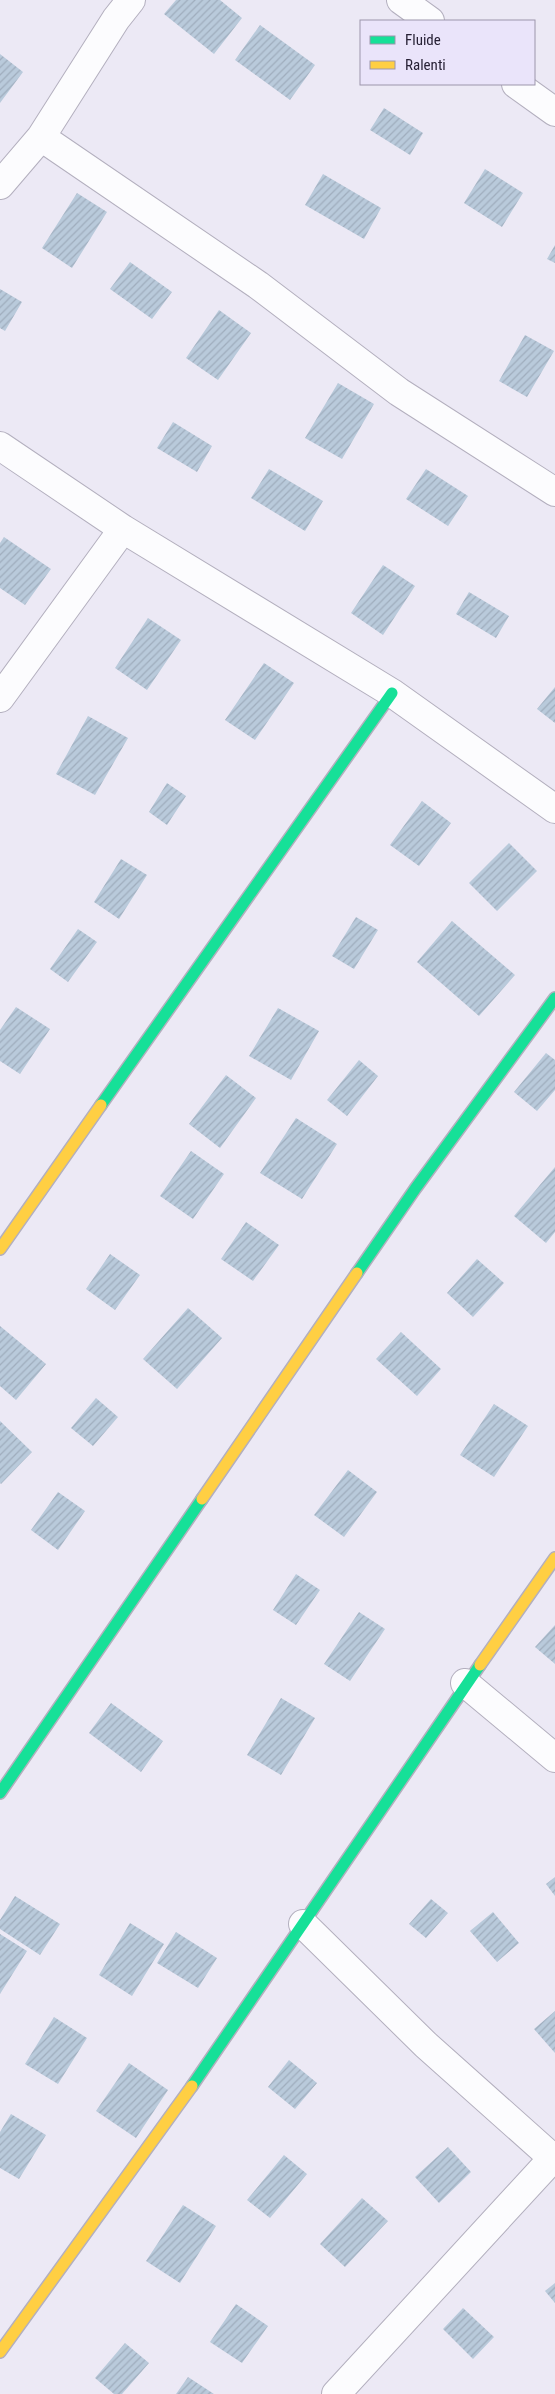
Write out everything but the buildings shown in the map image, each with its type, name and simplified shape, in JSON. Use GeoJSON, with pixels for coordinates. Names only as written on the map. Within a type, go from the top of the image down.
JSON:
{"type":"FeatureCollection","features":[{"type":"Feature","properties":{"kind":"street"},"geometry":{"type":"LineString","coordinates":[[1,180],[41,137],[116,19],[132,0]]}},
{"type":"Feature","properties":{"kind":"street"},"geometry":{"type":"LineString","coordinates":[[401,0],[429,20]]}},
{"type":"Feature","properties":{"kind":"street"},"geometry":{"type":"LineString","coordinates":[[517,85],[555,112]]}},
{"type":"Feature","properties":{"kind":"street"},"geometry":{"type":"LineString","coordinates":[[41,137],[258,285],[398,392],[555,492]]}},
{"type":"Feature","properties":{"kind":"street"},"geometry":{"type":"LineString","coordinates":[[0,446],[123,529],[392,693],[555,809]]}},
{"type":"Feature","properties":{"kind":"street"},"geometry":{"type":"LineString","coordinates":[[0,698],[123,529]]}},
{"type":"Feature","properties":{"kind":"street"},"geometry":{"type":"LineString","coordinates":[[0,1249],[392,693]]}},
{"type":"Feature","properties":{"kind":"street"},"geometry":{"type":"LineString","coordinates":[[0,1793],[164,1557],[415,1189],[555,998]]}},
{"type":"Feature","properties":{"kind":"street"},"geometry":{"type":"LineString","coordinates":[[0,2352],[104,2211],[304,1924],[465,1683],[555,1558]]}},
{"type":"Feature","properties":{"kind":"street"},"geometry":{"type":"LineString","coordinates":[[465,1683],[555,1758]]}},
{"type":"Feature","properties":{"kind":"street"},"geometry":{"type":"LineString","coordinates":[[304,1924],[426,2045],[554,2159],[336,2394]]}},
{"type":"Feature","properties":{"kind":"traffic: fast"},"geometry":{"type":"LineString","coordinates":[[101,1105],[392,693]]}},
{"type":"Feature","properties":{"kind":"traffic: fast"},"geometry":{"type":"LineString","coordinates":[[357,1273],[415,1189],[555,998]]}},
{"type":"Feature","properties":{"kind":"traffic: fast"},"geometry":{"type":"LineString","coordinates":[[0,1793],[202,1499]]}},
{"type":"Feature","properties":{"kind":"traffic: fast"},"geometry":{"type":"LineString","coordinates":[[192,2086],[480,1665]]}},
{"type":"Feature","properties":{"kind":"traffic: slow"},"geometry":{"type":"LineString","coordinates":[[0,1249],[101,1105]]}},
{"type":"Feature","properties":{"kind":"traffic: slow"},"geometry":{"type":"LineString","coordinates":[[202,1499],[357,1273]]}},
{"type":"Feature","properties":{"kind":"traffic: slow"},"geometry":{"type":"LineString","coordinates":[[480,1665],[555,1558]]}},
{"type":"Feature","properties":{"kind":"traffic: slow"},"geometry":{"type":"LineString","coordinates":[[0,2352],[192,2086]]}}]}
